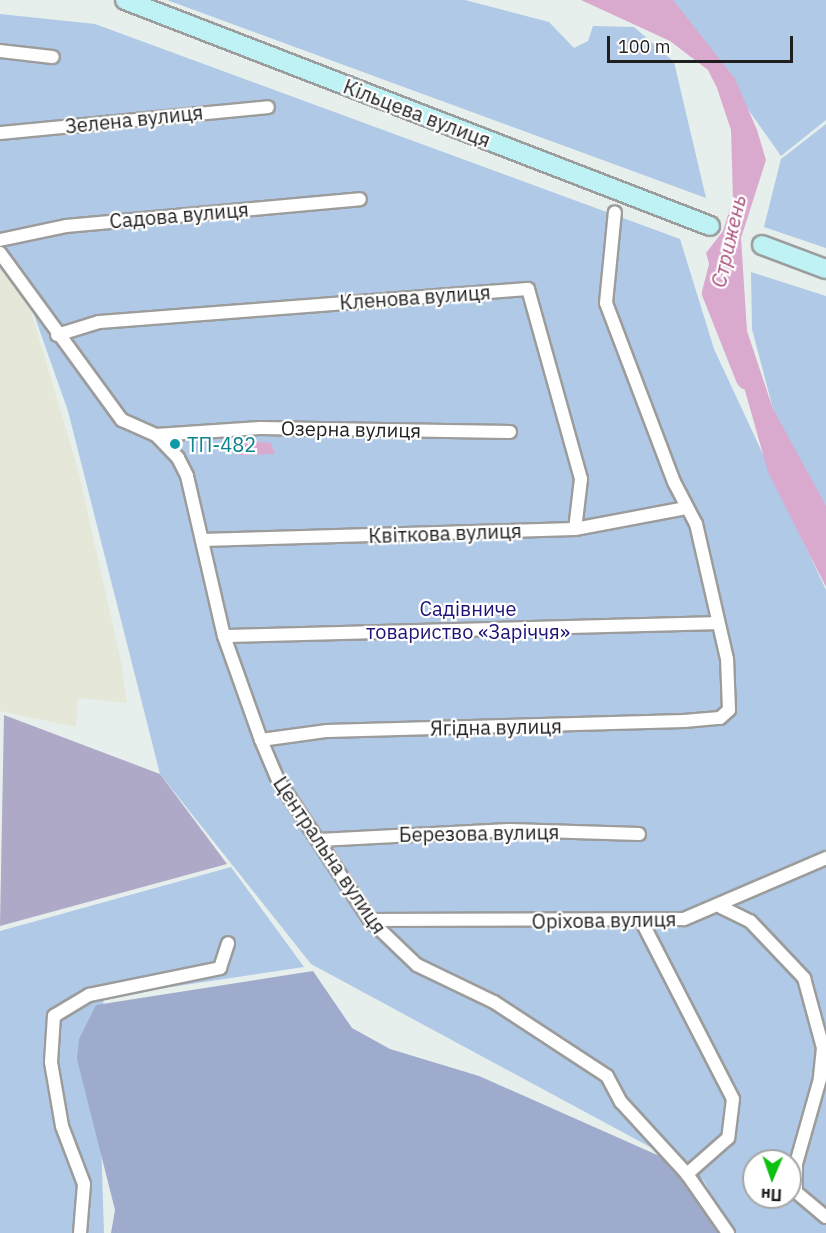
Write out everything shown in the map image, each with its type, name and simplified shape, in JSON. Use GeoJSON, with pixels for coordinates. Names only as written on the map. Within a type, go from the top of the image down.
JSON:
{"type":"FeatureCollection","features":[{"type":"Feature","properties":{"kind":"main road","name":"Кільцева вулиця"},"geometry":{"type":"LineString","coordinates":[[125,0],[710,225]]}},
{"type":"Feature","properties":{"kind":"main road"},"geometry":{"type":"LineString","coordinates":[[762,245],[826,269]]}},
{"type":"Feature","properties":{"kind":"street"},"geometry":{"type":"LineString","coordinates":[[0,51],[53,57]]}},
{"type":"Feature","properties":{"kind":"street","name":"Зелена вулиця"},"geometry":{"type":"LineString","coordinates":[[0,133],[268,107]]}},
{"type":"Feature","properties":{"kind":"street","name":"Садова вулиця"},"geometry":{"type":"LineString","coordinates":[[0,240],[78,225],[360,200]]}},
{"type":"Feature","properties":{"kind":"street"},"geometry":{"type":"LineString","coordinates":[[224,636],[715,623],[696,524],[686,508],[606,303],[615,213]]}},
{"type":"Feature","properties":{"kind":"street","name":"Центральна вулиця"},"geometry":{"type":"LineString","coordinates":[[0,253],[57,335],[122,420],[156,435],[187,476],[224,636],[261,740],[278,780],[370,920],[417,965],[494,1002],[607,1076],[621,1102],[687,1174],[728,1233]]}},
{"type":"Feature","properties":{"kind":"street","name":"Кленова вулиця"},"geometry":{"type":"LineString","coordinates":[[57,335],[99,322],[528,289],[581,479],[575,529]]}},
{"type":"Feature","properties":{"kind":"street","name":"Озерна вулиця"},"geometry":{"type":"LineString","coordinates":[[156,435],[260,428],[510,432]]}},
{"type":"Feature","properties":{"kind":"street","name":"Квіткова вулиця"},"geometry":{"type":"LineString","coordinates":[[202,540],[575,529],[686,508]]}},
{"type":"Feature","properties":{"kind":"street","name":"Ягідна вулиця"},"geometry":{"type":"LineString","coordinates":[[261,740],[327,731],[684,721],[720,718],[729,710],[727,659],[715,623]]}},
{"type":"Feature","properties":{"kind":"street","name":"Березова вулиця"},"geometry":{"type":"LineString","coordinates":[[319,840],[509,830],[639,834]]}},
{"type":"Feature","properties":{"kind":"street","name":"Оріхова вулиця"},"geometry":{"type":"LineString","coordinates":[[370,920],[684,919],[721,907],[826,858]]}},
{"type":"Feature","properties":{"kind":"street"},"geometry":{"type":"LineString","coordinates":[[721,907],[750,921],[804,978],[823,1048],[820,1079],[796,1164],[796,1192],[826,1217]]}},
{"type":"Feature","properties":{"kind":"street"},"geometry":{"type":"LineString","coordinates":[[641,920],[733,1099],[728,1138],[687,1174]]}},
{"type":"Feature","properties":{"kind":"street"},"geometry":{"type":"LineString","coordinates":[[80,1233],[84,1184],[62,1126],[51,1062],[54,1016],[89,995],[220,968],[228,944]]}},
{"type":"Feature","properties":{"kind":"shaded area"},"geometry":{"type":"Polygon","coordinates":[[[0,265],[30,307],[78,470],[121,661],[127,703],[78,698],[76,727],[0,711],[0,265]]]}},
{"type":"Feature","properties":{"kind":"shaded area"},"geometry":{"type":"Polygon","coordinates":[[[4,715],[160,774],[227,864],[0,926],[4,715]]]}},
{"type":"Feature","properties":{"kind":"shaded area"},"geometry":{"type":"Polygon","coordinates":[[[313,971],[352,1028],[390,1049],[479,1076],[700,1174],[726,1233],[111,1233],[115,1210],[77,1059],[79,1039],[96,1005],[313,971]]]}},
{"type":"Feature","properties":{"kind":"green space"},"geometry":{"type":"Polygon","coordinates":[[[167,0],[465,0],[549,22],[574,48],[588,41],[593,26],[634,27],[674,62],[706,198],[167,0]]]}},
{"type":"Feature","properties":{"kind":"green space"},"geometry":{"type":"Polygon","coordinates":[[[671,0],[826,0],[826,120],[781,156],[671,0]]]}},
{"type":"Feature","properties":{"kind":"green space","name":"Садівниче товариство «Заріччя»"},"geometry":{"type":"Polygon","coordinates":[[[0,14],[95,24],[680,239],[714,349],[826,590],[826,1233],[732,1233],[700,1174],[311,964],[160,774],[68,411],[31,306],[0,260],[0,14]]]}},
{"type":"Feature","properties":{"kind":"green space"},"geometry":{"type":"Polygon","coordinates":[[[826,124],[826,248],[764,227],[781,159],[826,124]]]}},
{"type":"Feature","properties":{"kind":"green space"},"geometry":{"type":"Polygon","coordinates":[[[751,272],[826,296],[826,544],[773,409],[752,329],[751,272]]]}},
{"type":"Feature","properties":{"kind":"green space"},"geometry":{"type":"Polygon","coordinates":[[[231,867],[304,967],[104,997],[98,1047],[104,1233],[0,1233],[0,931],[231,867]]]}},
{"type":"Feature","properties":{"kind":"water"},"geometry":{"type":"Polygon","coordinates":[[[581,0],[673,0],[735,79],[757,130],[766,160],[741,238],[747,331],[773,409],[826,506],[826,587],[768,472],[706,253],[723,231],[733,198],[731,130],[717,88],[708,70],[670,41],[581,0]]]}},
{"type":"Feature","properties":{"kind":"water"},"geometry":{"type":"Polygon","coordinates":[[[237,440],[271,443],[275,454],[238,455],[232,448],[237,440]]]}},
{"type":"Feature","properties":{"kind":"waterway","name":"Стрижень"},"geometry":{"type":"LineString","coordinates":[[723,254],[713,293],[747,379]]}},
{"type":"Feature","properties":{"kind":"place","name":"ТП-482"},"geometry":{"type":"Point","coordinates":[175,444]}}]}
